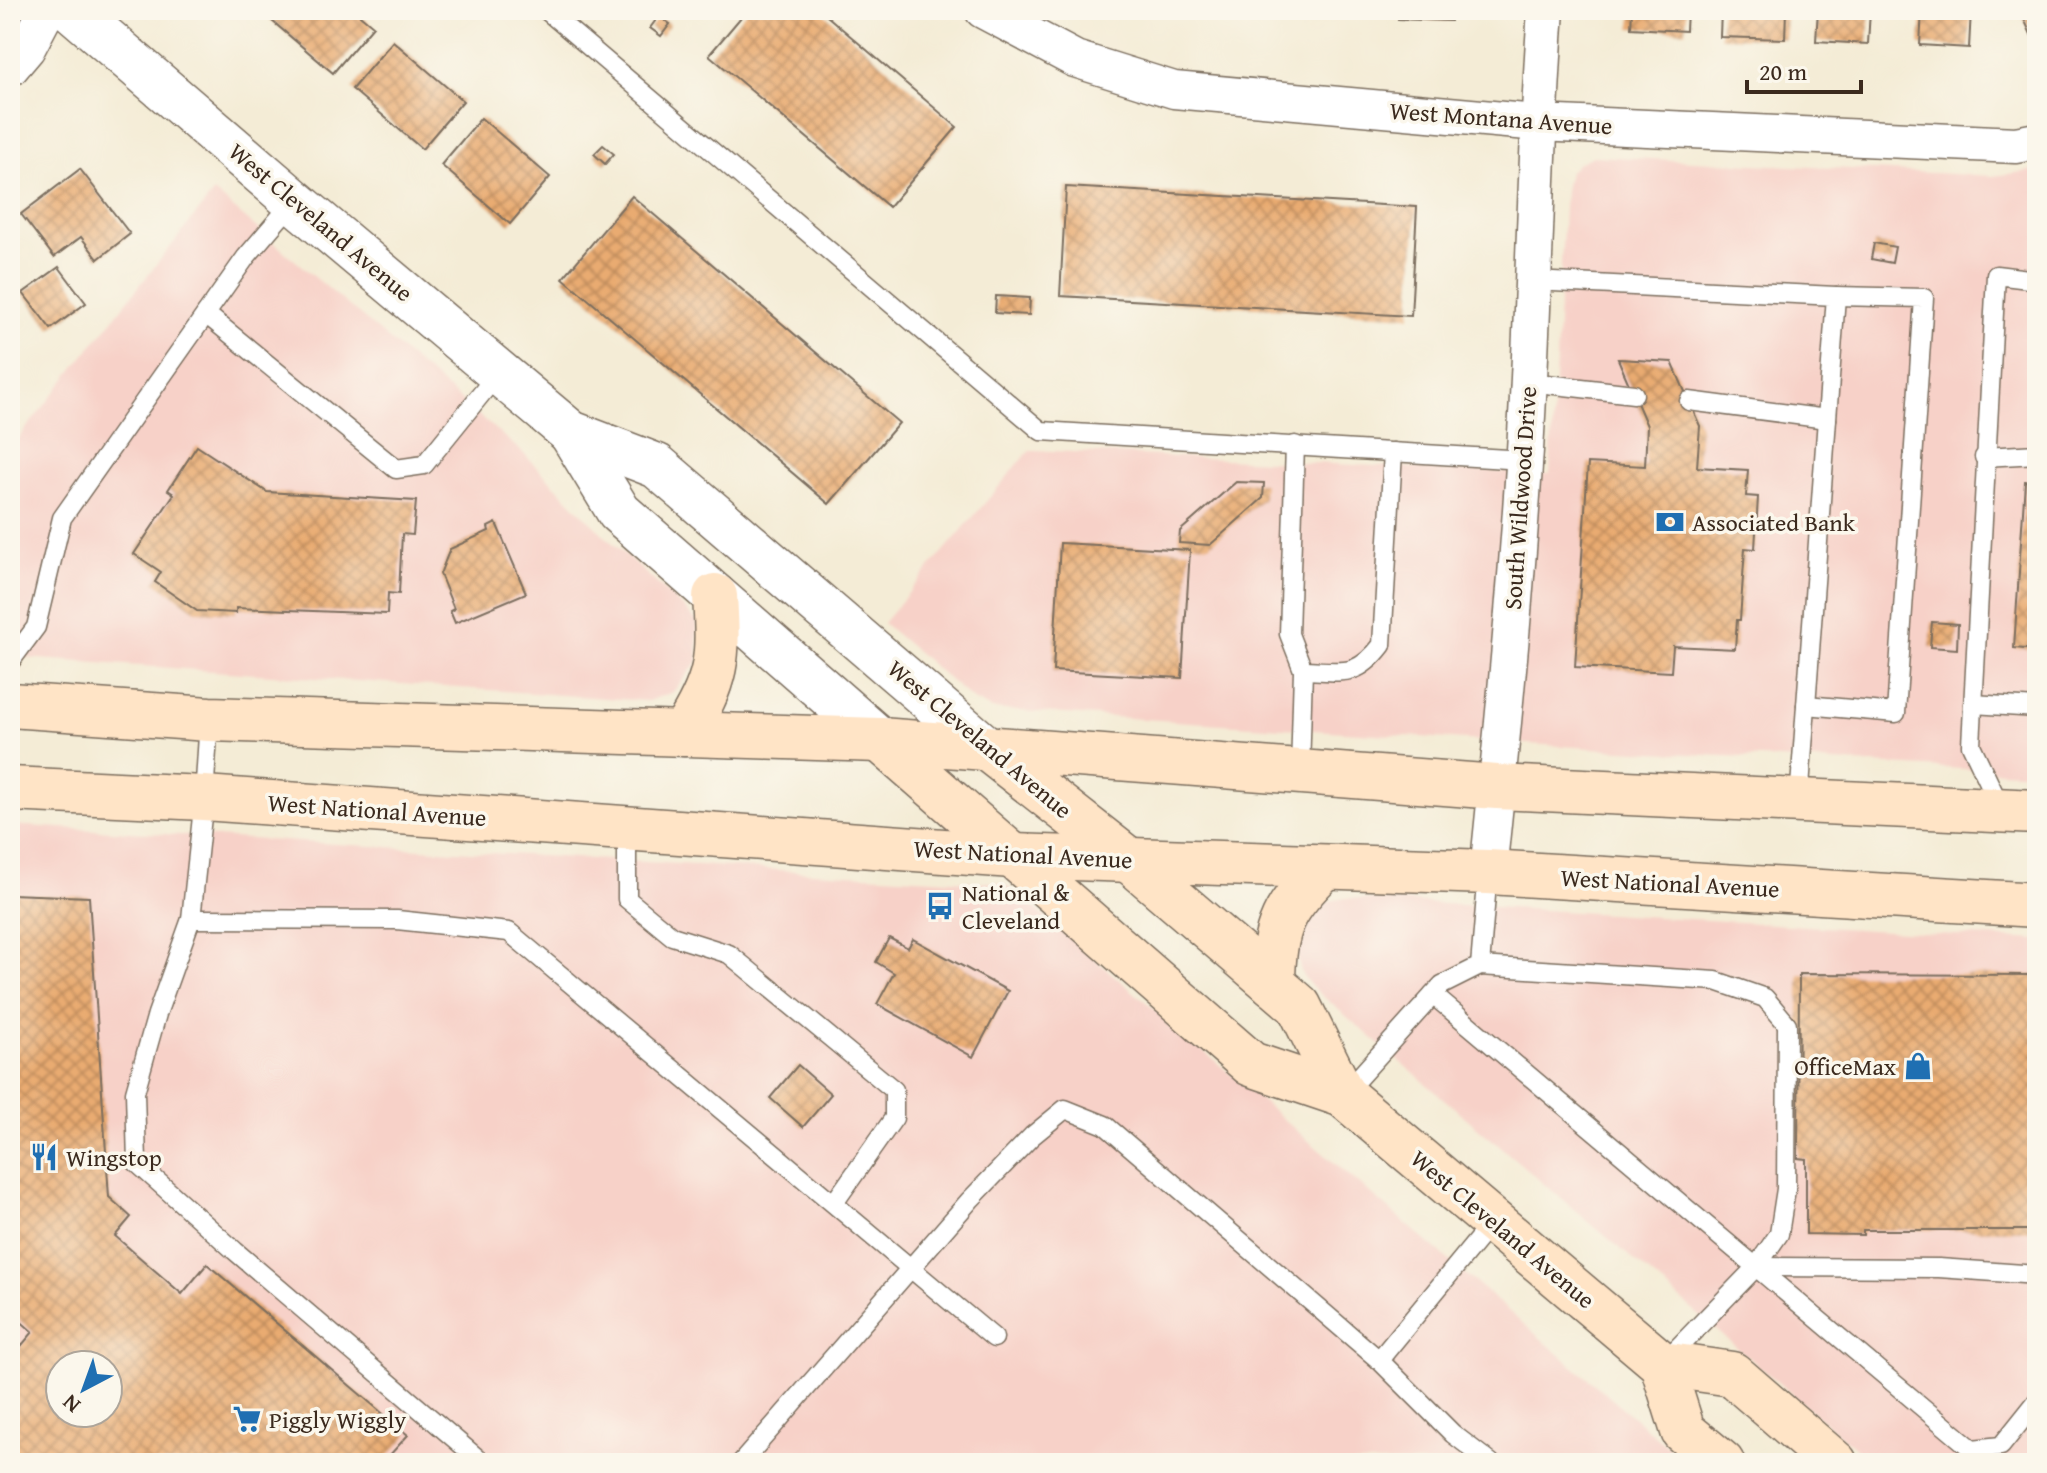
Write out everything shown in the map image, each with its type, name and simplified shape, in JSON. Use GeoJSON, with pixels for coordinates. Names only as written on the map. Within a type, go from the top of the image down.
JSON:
{"type":"FeatureCollection","features":[{"type":"Feature","properties":{"kind":"main road"},"geometry":{"type":"LineString","coordinates":[[683,734],[701,707],[713,677],[718,639],[715,596]]}},
{"type":"Feature","properties":{"kind":"main road"},"geometry":{"type":"LineString","coordinates":[[10,705],[209,719],[880,740],[1497,787],[2020,811]]}},
{"type":"Feature","properties":{"kind":"main road","name":"West Cleveland Avenue"},"geometry":{"type":"LineString","coordinates":[[880,740],[1251,1064],[1343,1095],[1662,1364]]}},
{"type":"Feature","properties":{"kind":"main road","name":"West Cleveland Avenue"},"geometry":{"type":"LineString","coordinates":[[986,748],[1129,860],[1299,1006],[1343,1095]]}},
{"type":"Feature","properties":{"kind":"main road","name":"West National Avenue"},"geometry":{"type":"LineString","coordinates":[[10,789],[204,798],[1013,856],[1488,872],[2037,905]]}},
{"type":"Feature","properties":{"kind":"main road"},"geometry":{"type":"LineString","coordinates":[[1273,984],[1273,951],[1278,927],[1297,894],[1325,867]]}},
{"type":"Feature","properties":{"kind":"main road"},"geometry":{"type":"LineString","coordinates":[[1722,1463],[1683,1431],[1662,1364],[1732,1374],[1835,1463]]}},
{"type":"Feature","properties":{"kind":"street"},"geometry":{"type":"LineString","coordinates":[[10,68],[27,48],[47,10]]}},
{"type":"Feature","properties":{"kind":"street","name":"West Cleveland Avenue"},"geometry":{"type":"LineString","coordinates":[[72,10],[571,433],[619,512],[880,740]]}},
{"type":"Feature","properties":{"kind":"street","name":"West Montana Avenue"},"geometry":{"type":"LineString","coordinates":[[983,10],[1075,59],[1174,90],[1538,123],[2016,145],[2037,141]]}},
{"type":"Feature","properties":{"kind":"street","name":"South Wildwood Drive"},"geometry":{"type":"LineString","coordinates":[[1488,872],[1524,460],[1538,123],[1546,10]]}},
{"type":"Feature","properties":{"kind":"street","name":"West Cleveland Avenue"},"geometry":{"type":"LineString","coordinates":[[571,433],[657,466],[986,748]]}},
{"type":"Feature","properties":{"kind":"lane"},"geometry":{"type":"LineString","coordinates":[[546,10],[1041,431],[1524,460]]}},
{"type":"Feature","properties":{"kind":"lane"},"geometry":{"type":"LineString","coordinates":[[10,662],[36,627],[62,518],[246,257],[294,201]]}},
{"type":"Feature","properties":{"kind":"lane"},"geometry":{"type":"LineString","coordinates":[[2020,811],[1971,745],[1996,275],[2037,280]]}},
{"type":"Feature","properties":{"kind":"lane"},"geometry":{"type":"LineString","coordinates":[[1533,281],[1924,298],[1896,713],[1806,705]]}},
{"type":"Feature","properties":{"kind":"lane"},"geometry":{"type":"LineString","coordinates":[[1799,801],[1836,296]]}},
{"type":"Feature","properties":{"kind":"lane"},"geometry":{"type":"LineString","coordinates":[[206,314],[396,469],[424,465],[499,372]]}},
{"type":"Feature","properties":{"kind":"lane"},"geometry":{"type":"LineString","coordinates":[[1529,382],[1634,394]]}},
{"type":"Feature","properties":{"kind":"lane"},"geometry":{"type":"LineString","coordinates":[[1689,401],[1827,419]]}},
{"type":"Feature","properties":{"kind":"lane"},"geometry":{"type":"LineString","coordinates":[[1295,445],[1289,634],[1303,670],[1300,772]]}},
{"type":"Feature","properties":{"kind":"lane"},"geometry":{"type":"LineString","coordinates":[[1303,670],[1355,671],[1372,658],[1382,645],[1393,452]]}},
{"type":"Feature","properties":{"kind":"lane"},"geometry":{"type":"LineString","coordinates":[[1984,457],[2037,454]]}},
{"type":"Feature","properties":{"kind":"lane"},"geometry":{"type":"LineString","coordinates":[[1973,704],[2037,708]]}},
{"type":"Feature","properties":{"kind":"lane"},"geometry":{"type":"LineString","coordinates":[[209,719],[191,919],[157,1014],[135,1092],[137,1163],[483,1463]]}},
{"type":"Feature","properties":{"kind":"lane"},"geometry":{"type":"LineString","coordinates":[[627,828],[627,899],[672,936],[729,954],[894,1090],[894,1118],[834,1203]]}},
{"type":"Feature","properties":{"kind":"lane"},"geometry":{"type":"LineString","coordinates":[[1480,966],[1488,872]]}},
{"type":"Feature","properties":{"kind":"lane"},"geometry":{"type":"LineString","coordinates":[[191,919],[397,920],[509,932],[994,1338]]}},
{"type":"Feature","properties":{"kind":"lane"},"geometry":{"type":"LineString","coordinates":[[1343,1095],[1442,985],[1480,966],[1716,981],[1765,998],[1787,1024],[1786,1189],[1779,1234],[1756,1267],[1662,1364]]}},
{"type":"Feature","properties":{"kind":"lane"},"geometry":{"type":"LineString","coordinates":[[1433,995],[1972,1449],[2001,1446],[2037,1401]]}},
{"type":"Feature","properties":{"kind":"lane"},"geometry":{"type":"LineString","coordinates":[[741,1463],[990,1179],[1032,1136],[1065,1109],[1105,1125],[1379,1360],[1453,1434],[1491,1463]]}},
{"type":"Feature","properties":{"kind":"lane"},"geometry":{"type":"LineString","coordinates":[[1379,1360],[1494,1220]]}},
{"type":"Feature","properties":{"kind":"lane"},"geometry":{"type":"LineString","coordinates":[[1756,1267],[1939,1268],[2037,1275]]}},
{"type":"Feature","properties":{"kind":"shaded area"},"geometry":{"type":"Polygon","coordinates":[[[1593,156],[1993,176],[2037,170],[2037,773],[1653,752],[991,709],[973,700],[883,623],[1030,450],[1550,474],[1565,190],[1569,172],[1578,163],[1593,156]]]}},
{"type":"Feature","properties":{"kind":"shaded area"},"geometry":{"type":"Polygon","coordinates":[[[214,192],[522,452],[606,537],[697,622],[698,661],[673,692],[648,701],[10,657],[10,449],[214,192]]]}},
{"type":"Feature","properties":{"kind":"shaded area"},"geometry":{"type":"Polygon","coordinates":[[[10,825],[1002,883],[1687,1463],[10,1463],[10,825]]]}},
{"type":"Feature","properties":{"kind":"shaded area"},"geometry":{"type":"Polygon","coordinates":[[[1346,898],[2037,940],[2037,1463],[1873,1463],[1312,987],[1302,974],[1298,961],[1297,947],[1301,934],[1306,921],[1316,910],[1330,901],[1346,898]]]}},
{"type":"Feature","properties":{"kind":"building"},"geometry":{"type":"Polygon","coordinates":[[[267,10],[354,10],[373,26],[333,73],[264,14],[267,10]]]}},
{"type":"Feature","properties":{"kind":"building"},"geometry":{"type":"Polygon","coordinates":[[[747,10],[820,10],[957,127],[889,207],[709,55],[747,10]]]}},
{"type":"Feature","properties":{"kind":"building"},"geometry":{"type":"Polygon","coordinates":[[[1321,10],[1347,10],[1347,14],[1321,13],[1321,10]]]}},
{"type":"Feature","properties":{"kind":"building"},"geometry":{"type":"Polygon","coordinates":[[[1398,10],[1452,10],[1451,21],[1398,19],[1398,10]]]}},
{"type":"Feature","properties":{"kind":"building"},"geometry":{"type":"Polygon","coordinates":[[[1632,10],[1687,10],[1686,31],[1631,28],[1632,10]]]}},
{"type":"Feature","properties":{"kind":"building"},"geometry":{"type":"Polygon","coordinates":[[[1721,10],[1786,10],[1785,39],[1720,37],[1721,10]]]}},
{"type":"Feature","properties":{"kind":"building"},"geometry":{"type":"Polygon","coordinates":[[[1818,10],[1870,10],[1868,44],[1816,41],[1818,10]]]}},
{"type":"Feature","properties":{"kind":"building"},"geometry":{"type":"Polygon","coordinates":[[[1922,10],[1971,10],[1969,48],[1920,45],[1922,10]]]}},
{"type":"Feature","properties":{"kind":"building"},"geometry":{"type":"Polygon","coordinates":[[[2020,10],[2037,10],[2037,37],[2033,39],[2020,10]]]}},
{"type":"Feature","properties":{"kind":"building"},"geometry":{"type":"Polygon","coordinates":[[[659,16],[670,24],[661,36],[650,28],[659,16]]]}},
{"type":"Feature","properties":{"kind":"building"},"geometry":{"type":"Polygon","coordinates":[[[393,41],[463,101],[422,149],[352,89],[393,41]]]}},
{"type":"Feature","properties":{"kind":"building"},"geometry":{"type":"Polygon","coordinates":[[[481,118],[550,177],[510,224],[441,165],[481,118]]]}},
{"type":"Feature","properties":{"kind":"building"},"geometry":{"type":"Polygon","coordinates":[[[603,145],[614,154],[605,164],[594,154],[603,145]]]}},
{"type":"Feature","properties":{"kind":"building"},"geometry":{"type":"Polygon","coordinates":[[[80,169],[130,234],[98,259],[81,237],[54,257],[21,214],[80,169]]]}},
{"type":"Feature","properties":{"kind":"building"},"geometry":{"type":"Polygon","coordinates":[[[1066,187],[1417,207],[1411,316],[1060,296],[1066,187]]]}},
{"type":"Feature","properties":{"kind":"building"},"geometry":{"type":"Polygon","coordinates":[[[632,196],[899,423],[829,504],[563,278],[632,196]]]}},
{"type":"Feature","properties":{"kind":"building"},"geometry":{"type":"Polygon","coordinates":[[[1874,243],[1895,247],[1892,263],[1871,259],[1874,243]]]}},
{"type":"Feature","properties":{"kind":"building"},"geometry":{"type":"Polygon","coordinates":[[[59,267],[86,303],[51,329],[23,293],[59,267]]]}},
{"type":"Feature","properties":{"kind":"building"},"geometry":{"type":"Polygon","coordinates":[[[996,296],[1030,298],[1029,315],[995,313],[996,296]]]}},
{"type":"Feature","properties":{"kind":"building","name":"Associated Bank"},"geometry":{"type":"Polygon","coordinates":[[[1618,359],[1672,362],[1700,426],[1697,467],[1748,470],[1746,496],[1758,497],[1755,549],[1745,548],[1735,649],[1673,646],[1671,672],[1575,667],[1588,463],[1645,466],[1647,426],[1618,359]]]}},
{"type":"Feature","properties":{"kind":"building"},"geometry":{"type":"Polygon","coordinates":[[[197,446],[267,492],[416,501],[413,535],[402,534],[399,594],[388,593],[387,614],[236,608],[236,613],[197,611],[155,582],[161,572],[134,554],[174,494],[168,490],[197,446]]]}},
{"type":"Feature","properties":{"kind":"building"},"geometry":{"type":"Polygon","coordinates":[[[2025,481],[2037,482],[2037,650],[2014,648],[2025,481]]]}},
{"type":"Feature","properties":{"kind":"building"},"geometry":{"type":"Polygon","coordinates":[[[1236,482],[1264,483],[1263,498],[1210,545],[1179,543],[1180,531],[1236,482]]]}},
{"type":"Feature","properties":{"kind":"building"},"geometry":{"type":"Polygon","coordinates":[[[496,523],[526,593],[455,623],[450,611],[454,609],[440,574],[450,549],[489,531],[488,527],[496,523]]]}},
{"type":"Feature","properties":{"kind":"building"},"geometry":{"type":"Polygon","coordinates":[[[1060,543],[1190,550],[1182,678],[1053,671],[1060,543]]]}},
{"type":"Feature","properties":{"kind":"building"},"geometry":{"type":"Polygon","coordinates":[[[1932,622],[1958,624],[1957,649],[1930,647],[1932,622]]]}},
{"type":"Feature","properties":{"kind":"building"},"geometry":{"type":"Polygon","coordinates":[[[10,894],[89,897],[109,1197],[131,1217],[115,1236],[182,1294],[207,1264],[408,1435],[388,1457],[394,1463],[10,1463],[10,1359],[33,1332],[10,1312],[10,894]]]}},
{"type":"Feature","properties":{"kind":"building"},"geometry":{"type":"Polygon","coordinates":[[[889,938],[908,948],[913,939],[1008,991],[973,1057],[877,1004],[894,973],[876,962],[889,938]]]}},
{"type":"Feature","properties":{"kind":"building","name":"OfficeMax"},"geometry":{"type":"Polygon","coordinates":[[[1799,974],[2037,975],[2037,1230],[1863,1230],[1863,1235],[1806,1234],[1806,1159],[1798,1158],[1799,974]]]}},
{"type":"Feature","properties":{"kind":"building"},"geometry":{"type":"Polygon","coordinates":[[[798,1065],[831,1094],[803,1127],[770,1098],[798,1065]]]}},
{"type":"Feature","properties":{"kind":"place","name":"Associated Bank"},"geometry":{"type":"Point","coordinates":[1670,522]}},
{"type":"Feature","properties":{"kind":"place","name":"National & Cleveland"},"geometry":{"type":"Point","coordinates":[940,906]}},
{"type":"Feature","properties":{"kind":"place","name":"OfficeMax"},"geometry":{"type":"Point","coordinates":[1918,1066]}},
{"type":"Feature","properties":{"kind":"place","name":"Wingstop"},"geometry":{"type":"Point","coordinates":[44,1157]}},
{"type":"Feature","properties":{"kind":"place","name":"Piggly Wiggly"},"geometry":{"type":"Point","coordinates":[247,1419]}}]}
